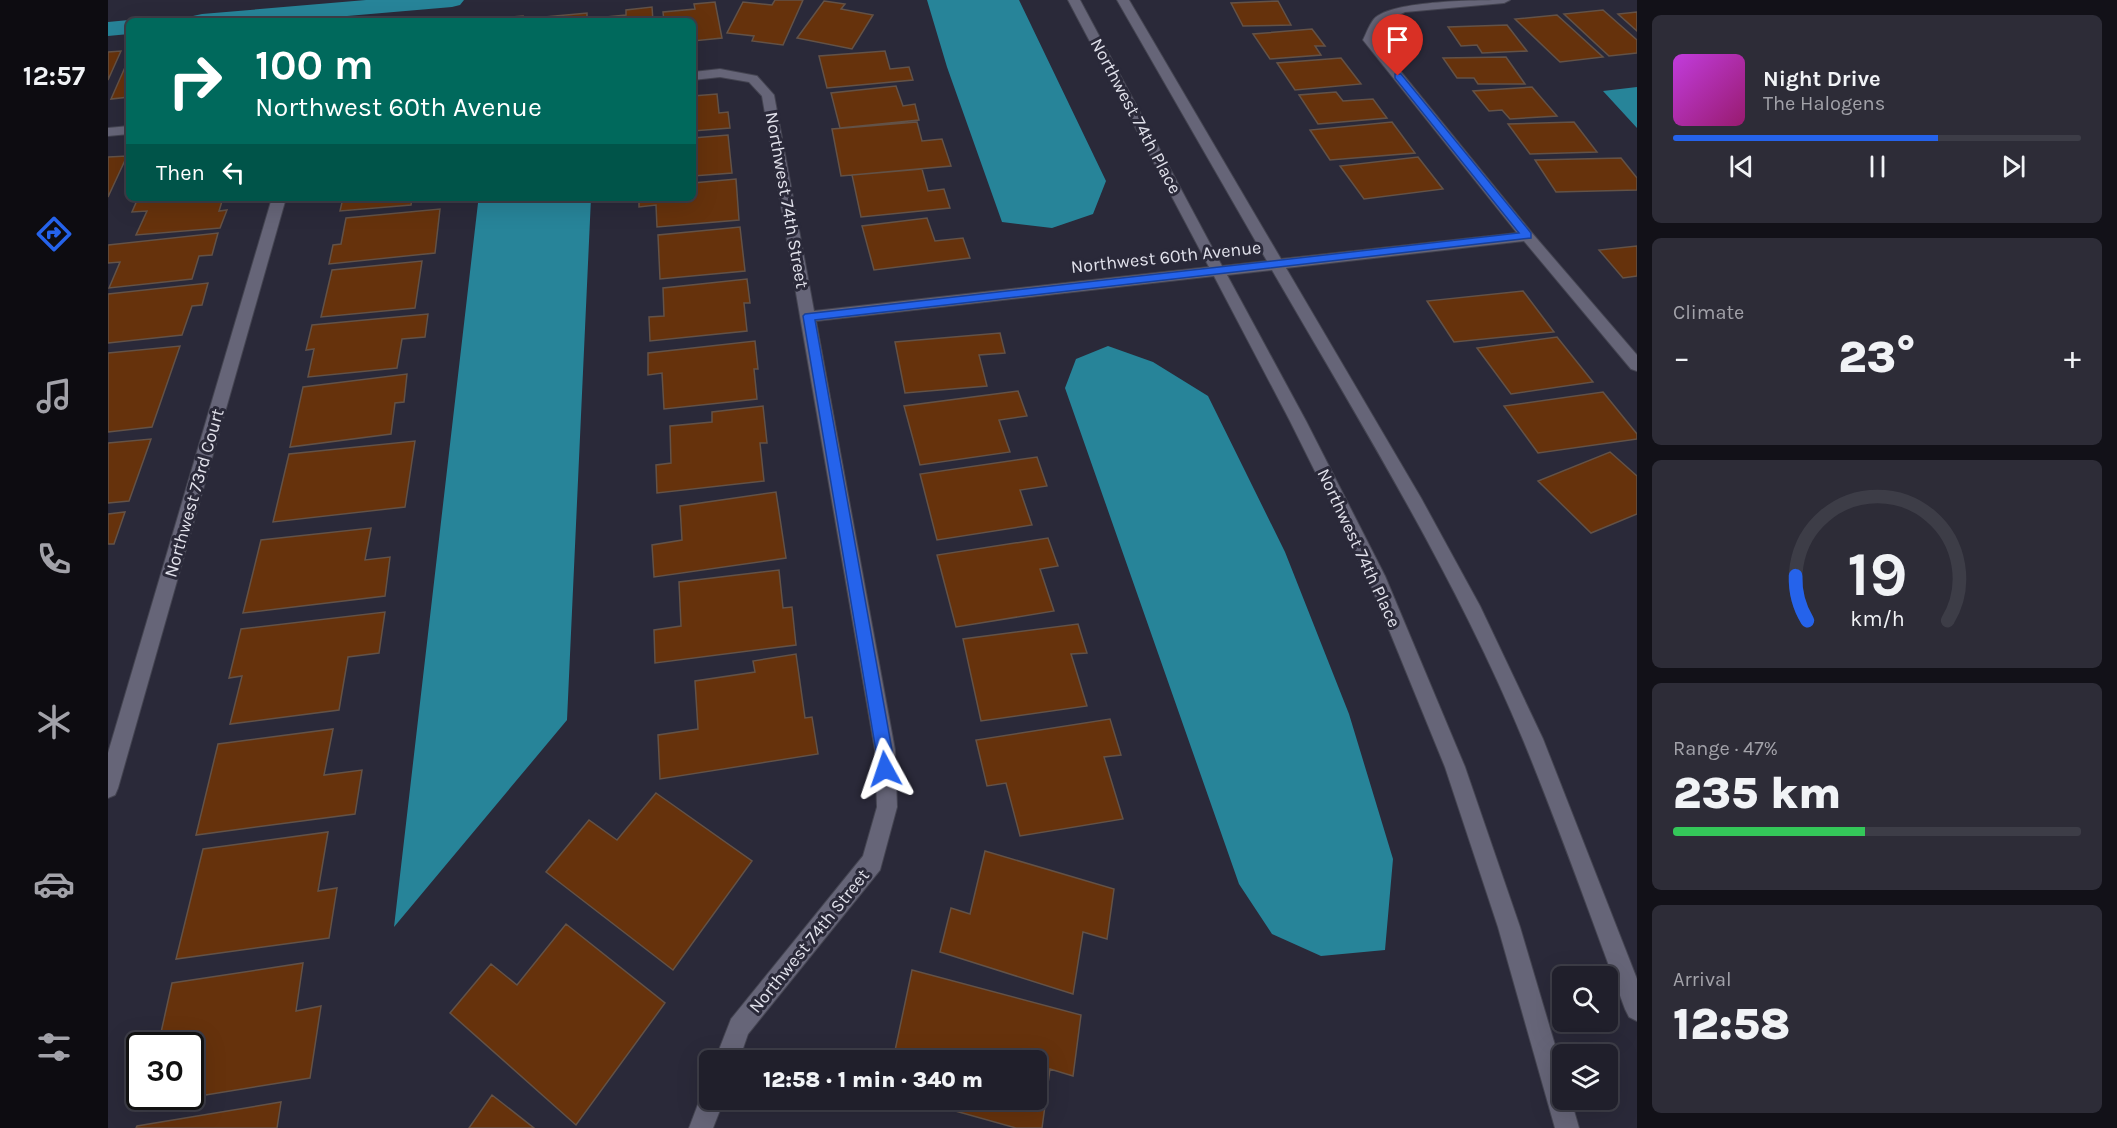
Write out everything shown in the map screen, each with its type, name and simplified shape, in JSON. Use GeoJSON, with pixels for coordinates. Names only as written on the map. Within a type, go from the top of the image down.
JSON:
{"type":"FeatureCollection","features":[{"type":"Feature","properties":{"kind":"street","name":"Northwest 74th Place"},"geometry":{"type":"LineString","coordinates":[[1074,0],[1298,421],[1376,576],[1455,767],[1509,927],[1567,1128]]}},
{"type":"Feature","properties":{"kind":"street"},"geometry":{"type":"LineString","coordinates":[[1123,0],[1415,503],[1473,612],[1533,739],[1637,1009]]}},
{"type":"Feature","properties":{"kind":"street"},"geometry":{"type":"LineString","coordinates":[[1504,0],[1403,9],[1379,20],[1369,40],[1527,236],[1637,365]]}},
{"type":"Feature","properties":{"kind":"street","name":"Northwest 74th Street"},"geometry":{"type":"LineString","coordinates":[[696,76],[720,73],[753,79],[768,95],[885,750],[887,807],[872,862],[740,1027],[731,1050]]}},
{"type":"Feature","properties":{"kind":"street"},"geometry":{"type":"LineString","coordinates":[[108,132],[126,130]]}},
{"type":"Feature","properties":{"kind":"street","name":"Northwest 73rd Court"},"geometry":{"type":"LineString","coordinates":[[108,788],[278,201]]}},
{"type":"Feature","properties":{"kind":"street","name":"Northwest 60th Avenue"},"geometry":{"type":"LineString","coordinates":[[809,316],[1527,236]]}},
{"type":"Feature","properties":{"kind":"street"},"geometry":{"type":"LineString","coordinates":[[701,1128],[708,1110]]}},
{"type":"Feature","properties":{"kind":"water"},"geometry":{"type":"Polygon","coordinates":[[[927,0],[1019,0],[1106,181],[1093,214],[1052,228],[1002,222],[947,67],[927,0]]]}},
{"type":"Feature","properties":{"kind":"water"},"geometry":{"type":"Polygon","coordinates":[[[1637,87],[1637,128],[1603,91],[1637,87]]]}},
{"type":"Feature","properties":{"kind":"water"},"geometry":{"type":"Polygon","coordinates":[[[591,201],[567,720],[394,927],[478,203],[591,201]]]}},
{"type":"Feature","properties":{"kind":"water"},"geometry":{"type":"Polygon","coordinates":[[[1108,346],[1153,362],[1208,396],[1285,552],[1349,714],[1393,859],[1385,950],[1321,956],[1272,934],[1239,884],[1065,388],[1076,359],[1108,346]]]}},
{"type":"Feature","properties":{"kind":"building"},"geometry":{"type":"Polygon","coordinates":[[[775,0],[803,0],[783,45],[752,41],[754,36],[727,33],[743,2],[772,5],[775,0]]]}},
{"type":"Feature","properties":{"kind":"building"},"geometry":{"type":"Polygon","coordinates":[[[824,1],[845,4],[841,9],[873,15],[852,49],[797,38],[824,1]]]}},
{"type":"Feature","properties":{"kind":"building"},"geometry":{"type":"Polygon","coordinates":[[[1278,1],[1291,25],[1243,26],[1231,3],[1278,1]]]}},
{"type":"Feature","properties":{"kind":"building"},"geometry":{"type":"Polygon","coordinates":[[[715,2],[722,38],[696,41],[696,18],[664,18],[663,12],[695,9],[694,4],[715,2]]]}},
{"type":"Feature","properties":{"kind":"building"},"geometry":{"type":"Polygon","coordinates":[[[652,7],[653,18],[596,18],[626,15],[626,10],[652,7]]]}},
{"type":"Feature","properties":{"kind":"building"},"geometry":{"type":"Polygon","coordinates":[[[1603,10],[1637,40],[1637,53],[1609,56],[1564,14],[1603,10]]]}},
{"type":"Feature","properties":{"kind":"building"},"geometry":{"type":"Polygon","coordinates":[[[1637,12],[1637,31],[1618,14],[1637,12]]]}},
{"type":"Feature","properties":{"kind":"building"},"geometry":{"type":"Polygon","coordinates":[[[587,13],[587,18],[534,18],[587,13]]]}},
{"type":"Feature","properties":{"kind":"building"},"geometry":{"type":"Polygon","coordinates":[[[1557,15],[1603,57],[1560,62],[1515,19],[1557,15]]]}},
{"type":"Feature","properties":{"kind":"building"},"geometry":{"type":"Polygon","coordinates":[[[523,16],[523,18],[497,18],[523,16]]]}},
{"type":"Feature","properties":{"kind":"building"},"geometry":{"type":"Polygon","coordinates":[[[1507,25],[1527,51],[1482,53],[1477,45],[1461,46],[1448,27],[1507,25]]]}},
{"type":"Feature","properties":{"kind":"building"},"geometry":{"type":"Polygon","coordinates":[[[1312,29],[1325,46],[1315,46],[1321,55],[1270,59],[1253,34],[1312,29]]]}},
{"type":"Feature","properties":{"kind":"building"},"geometry":{"type":"Polygon","coordinates":[[[121,51],[108,80],[108,52],[121,51]]]}},
{"type":"Feature","properties":{"kind":"building"},"geometry":{"type":"Polygon","coordinates":[[[885,51],[890,69],[909,67],[913,80],[827,88],[819,56],[885,51]]]}},
{"type":"Feature","properties":{"kind":"building"},"geometry":{"type":"Polygon","coordinates":[[[1506,57],[1525,84],[1478,84],[1474,78],[1457,78],[1443,58],[1506,57]]]}},
{"type":"Feature","properties":{"kind":"building"},"geometry":{"type":"Polygon","coordinates":[[[1341,58],[1361,84],[1295,90],[1277,63],[1341,58]]]}},
{"type":"Feature","properties":{"kind":"building"},"geometry":{"type":"Polygon","coordinates":[[[126,65],[126,97],[111,99],[126,65]]]}},
{"type":"Feature","properties":{"kind":"building"},"geometry":{"type":"Polygon","coordinates":[[[896,86],[903,106],[915,104],[919,120],[840,128],[831,93],[896,86]]]}},
{"type":"Feature","properties":{"kind":"building"},"geometry":{"type":"Polygon","coordinates":[[[1532,87],[1557,116],[1510,119],[1502,110],[1489,111],[1473,91],[1532,87]]]}},
{"type":"Feature","properties":{"kind":"building"},"geometry":{"type":"Polygon","coordinates":[[[1336,92],[1343,101],[1373,99],[1387,118],[1318,124],[1299,95],[1336,92]]]}},
{"type":"Feature","properties":{"kind":"building"},"geometry":{"type":"Polygon","coordinates":[[[717,94],[719,113],[728,112],[730,128],[696,131],[696,96],[717,94]]]}},
{"type":"Feature","properties":{"kind":"building"},"geometry":{"type":"Polygon","coordinates":[[[917,122],[922,141],[942,139],[951,166],[841,176],[832,129],[917,122]]]}},
{"type":"Feature","properties":{"kind":"building"},"geometry":{"type":"Polygon","coordinates":[[[1392,122],[1415,153],[1330,160],[1310,130],[1392,122]]]}},
{"type":"Feature","properties":{"kind":"building"},"geometry":{"type":"Polygon","coordinates":[[[1574,122],[1597,152],[1530,154],[1508,124],[1574,122]]]}},
{"type":"Feature","properties":{"kind":"building"},"geometry":{"type":"Polygon","coordinates":[[[728,135],[732,173],[696,176],[696,138],[728,135]]]}},
{"type":"Feature","properties":{"kind":"building"},"geometry":{"type":"Polygon","coordinates":[[[126,156],[108,197],[108,157],[126,156]]]}},
{"type":"Feature","properties":{"kind":"building"},"geometry":{"type":"Polygon","coordinates":[[[1418,157],[1443,189],[1364,199],[1340,166],[1418,157]]]}},
{"type":"Feature","properties":{"kind":"building"},"geometry":{"type":"Polygon","coordinates":[[[1621,158],[1637,178],[1637,190],[1556,192],[1535,160],[1621,158]]]}},
{"type":"Feature","properties":{"kind":"building"},"geometry":{"type":"Polygon","coordinates":[[[922,169],[928,191],[944,189],[950,208],[861,217],[852,175],[922,169]]]}},
{"type":"Feature","properties":{"kind":"building"},"geometry":{"type":"Polygon","coordinates":[[[736,179],[739,220],[657,227],[656,205],[639,207],[639,201],[696,201],[696,183],[736,179]]]}},
{"type":"Feature","properties":{"kind":"building"},"geometry":{"type":"Polygon","coordinates":[[[137,201],[222,201],[219,211],[227,210],[220,228],[136,235],[147,211],[132,212],[137,201]]]}},
{"type":"Feature","properties":{"kind":"building"},"geometry":{"type":"Polygon","coordinates":[[[342,201],[412,201],[411,205],[340,211],[342,201]]]}},
{"type":"Feature","properties":{"kind":"building"},"geometry":{"type":"Polygon","coordinates":[[[440,209],[435,253],[329,264],[333,245],[341,244],[346,218],[440,209]]]}},
{"type":"Feature","properties":{"kind":"building"},"geometry":{"type":"Polygon","coordinates":[[[927,218],[935,241],[963,238],[970,258],[874,270],[862,226],[927,218]]]}},
{"type":"Feature","properties":{"kind":"building"},"geometry":{"type":"Polygon","coordinates":[[[740,227],[745,271],[660,279],[658,235],[740,227]]]}},
{"type":"Feature","properties":{"kind":"building"},"geometry":{"type":"Polygon","coordinates":[[[218,233],[212,255],[199,256],[192,279],[109,288],[120,262],[108,263],[108,245],[218,233]]]}},
{"type":"Feature","properties":{"kind":"building"},"geometry":{"type":"Polygon","coordinates":[[[1637,246],[1637,276],[1623,278],[1599,250],[1637,246]]]}},
{"type":"Feature","properties":{"kind":"building"},"geometry":{"type":"Polygon","coordinates":[[[422,261],[415,308],[321,317],[332,270],[422,261]]]}},
{"type":"Feature","properties":{"kind":"building"},"geometry":{"type":"Polygon","coordinates":[[[747,279],[750,303],[744,303],[747,331],[650,341],[649,317],[664,316],[663,288],[747,279]]]}},
{"type":"Feature","properties":{"kind":"building"},"geometry":{"type":"Polygon","coordinates":[[[208,283],[202,305],[192,306],[182,335],[108,343],[108,294],[208,283]]]}},
{"type":"Feature","properties":{"kind":"building"},"geometry":{"type":"Polygon","coordinates":[[[1523,291],[1554,332],[1454,342],[1427,301],[1523,291]]]}},
{"type":"Feature","properties":{"kind":"building"},"geometry":{"type":"Polygon","coordinates":[[[428,314],[425,337],[402,339],[397,368],[308,377],[314,349],[306,350],[312,325],[428,314]]]}},
{"type":"Feature","properties":{"kind":"building"},"geometry":{"type":"Polygon","coordinates":[[[1000,333],[1005,353],[979,355],[987,386],[905,393],[895,342],[1000,333]]]}},
{"type":"Feature","properties":{"kind":"building"},"geometry":{"type":"Polygon","coordinates":[[[1557,337],[1593,382],[1511,394],[1477,348],[1557,337]]]}},
{"type":"Feature","properties":{"kind":"building"},"geometry":{"type":"Polygon","coordinates":[[[755,341],[758,369],[754,369],[757,399],[664,409],[662,373],[648,375],[648,353],[755,341]]]}},
{"type":"Feature","properties":{"kind":"building"},"geometry":{"type":"Polygon","coordinates":[[[180,346],[152,427],[108,432],[108,353],[180,346]]]}},
{"type":"Feature","properties":{"kind":"building"},"geometry":{"type":"Polygon","coordinates":[[[407,374],[404,402],[395,403],[391,434],[290,447],[303,387],[407,374]]]}},
{"type":"Feature","properties":{"kind":"building"},"geometry":{"type":"Polygon","coordinates":[[[1018,391],[1027,416],[999,420],[1010,452],[920,465],[904,406],[1018,391]]]}},
{"type":"Feature","properties":{"kind":"building"},"geometry":{"type":"Polygon","coordinates":[[[1603,392],[1637,434],[1637,439],[1538,453],[1504,406],[1603,392]]]}},
{"type":"Feature","properties":{"kind":"building"},"geometry":{"type":"Polygon","coordinates":[[[763,406],[767,443],[760,443],[764,481],[657,493],[656,465],[671,463],[670,426],[712,422],[712,412],[763,406]]]}},
{"type":"Feature","properties":{"kind":"building"},"geometry":{"type":"Polygon","coordinates":[[[151,439],[129,501],[108,503],[108,443],[151,439]]]}},
{"type":"Feature","properties":{"kind":"building"},"geometry":{"type":"Polygon","coordinates":[[[415,441],[405,507],[273,522],[289,454],[415,441]]]}},
{"type":"Feature","properties":{"kind":"building"},"geometry":{"type":"Polygon","coordinates":[[[1610,452],[1637,476],[1637,514],[1591,533],[1538,481],[1610,452]]]}},
{"type":"Feature","properties":{"kind":"building"},"geometry":{"type":"Polygon","coordinates":[[[1037,457],[1047,486],[1020,490],[1032,525],[937,540],[920,474],[1037,457]]]}},
{"type":"Feature","properties":{"kind":"building"},"geometry":{"type":"Polygon","coordinates":[[[776,492],[786,558],[654,577],[652,545],[682,540],[680,506],[776,492]]]}},
{"type":"Feature","properties":{"kind":"building"},"geometry":{"type":"Polygon","coordinates":[[[125,512],[114,544],[108,544],[108,514],[125,512]]]}},
{"type":"Feature","properties":{"kind":"building"},"geometry":{"type":"Polygon","coordinates":[[[371,528],[365,560],[390,557],[385,596],[243,613],[261,540],[371,528]]]}},
{"type":"Feature","properties":{"kind":"building"},"geometry":{"type":"Polygon","coordinates":[[[1048,538],[1058,566],[1040,569],[1054,611],[956,627],[937,555],[1048,538]]]}},
{"type":"Feature","properties":{"kind":"building"},"geometry":{"type":"Polygon","coordinates":[[[779,570],[783,608],[792,607],[796,645],[655,663],[654,630],[681,626],[679,582],[779,570]]]}},
{"type":"Feature","properties":{"kind":"building"},"geometry":{"type":"Polygon","coordinates":[[[385,612],[379,653],[348,657],[339,710],[230,724],[242,676],[229,678],[241,629],[385,612]]]}},
{"type":"Feature","properties":{"kind":"building"},"geometry":{"type":"Polygon","coordinates":[[[1078,624],[1087,653],[1071,654],[1087,706],[981,721],[963,639],[1078,624]]]}},
{"type":"Feature","properties":{"kind":"building"},"geometry":{"type":"Polygon","coordinates":[[[796,654],[805,718],[812,717],[818,754],[660,779],[658,735],[698,729],[695,681],[755,672],[753,661],[796,654]]]}},
{"type":"Feature","properties":{"kind":"building"},"geometry":{"type":"Polygon","coordinates":[[[1110,719],[1121,755],[1104,757],[1123,819],[1020,836],[1006,783],[987,786],[976,740],[1110,719]]]}},
{"type":"Feature","properties":{"kind":"building"},"geometry":{"type":"Polygon","coordinates":[[[333,729],[324,775],[362,770],[355,814],[196,835],[218,744],[333,729]]]}},
{"type":"Feature","properties":{"kind":"building"},"geometry":{"type":"Polygon","coordinates":[[[656,793],[752,861],[673,970],[546,872],[589,820],[617,840],[656,793]]]}},
{"type":"Feature","properties":{"kind":"building"},"geometry":{"type":"Polygon","coordinates":[[[328,832],[318,891],[337,888],[329,938],[176,959],[203,849],[328,832]]]}},
{"type":"Feature","properties":{"kind":"building"},"geometry":{"type":"Polygon","coordinates":[[[985,851],[1114,889],[1107,939],[1083,932],[1073,994],[940,952],[951,908],[970,914],[985,851]]]}},
{"type":"Feature","properties":{"kind":"building"},"geometry":{"type":"Polygon","coordinates":[[[566,924],[665,1003],[576,1125],[450,1013],[491,964],[517,985],[566,924]]]}},
{"type":"Feature","properties":{"kind":"building"},"geometry":{"type":"Polygon","coordinates":[[[303,963],[296,1011],[321,1006],[310,1078],[204,1095],[204,1032],[161,1032],[172,983],[303,963]]]}},
{"type":"Feature","properties":{"kind":"building"},"geometry":{"type":"Polygon","coordinates":[[[912,970],[1081,1015],[1073,1076],[1050,1069],[1047,1091],[1047,1050],[895,1050],[912,970]]]}},
{"type":"Feature","properties":{"kind":"building"},"geometry":{"type":"Polygon","coordinates":[[[492,1095],[534,1128],[469,1128],[492,1095]]]}},
{"type":"Feature","properties":{"kind":"building"},"geometry":{"type":"Polygon","coordinates":[[[281,1102],[277,1128],[136,1128],[137,1126],[281,1102]]]}},
{"type":"Feature","properties":{"kind":"building"},"geometry":{"type":"Polygon","coordinates":[[[952,1110],[1044,1110],[1042,1128],[1016,1128],[952,1110]]]}},
{"type":"Feature","properties":{"kind":"waterway"},"geometry":{"type":"LineString","coordinates":[[238,18],[452,0]]}},
{"type":"Feature","properties":{"kind":"waterway"},"geometry":{"type":"LineString","coordinates":[[108,29],[126,27]]}},
{"type":"Feature","properties":{"kind":"route"},"geometry":{"type":"LineString","coordinates":[[885,769],[885,750],[809,316],[1527,236],[1398,76]]}}]}
